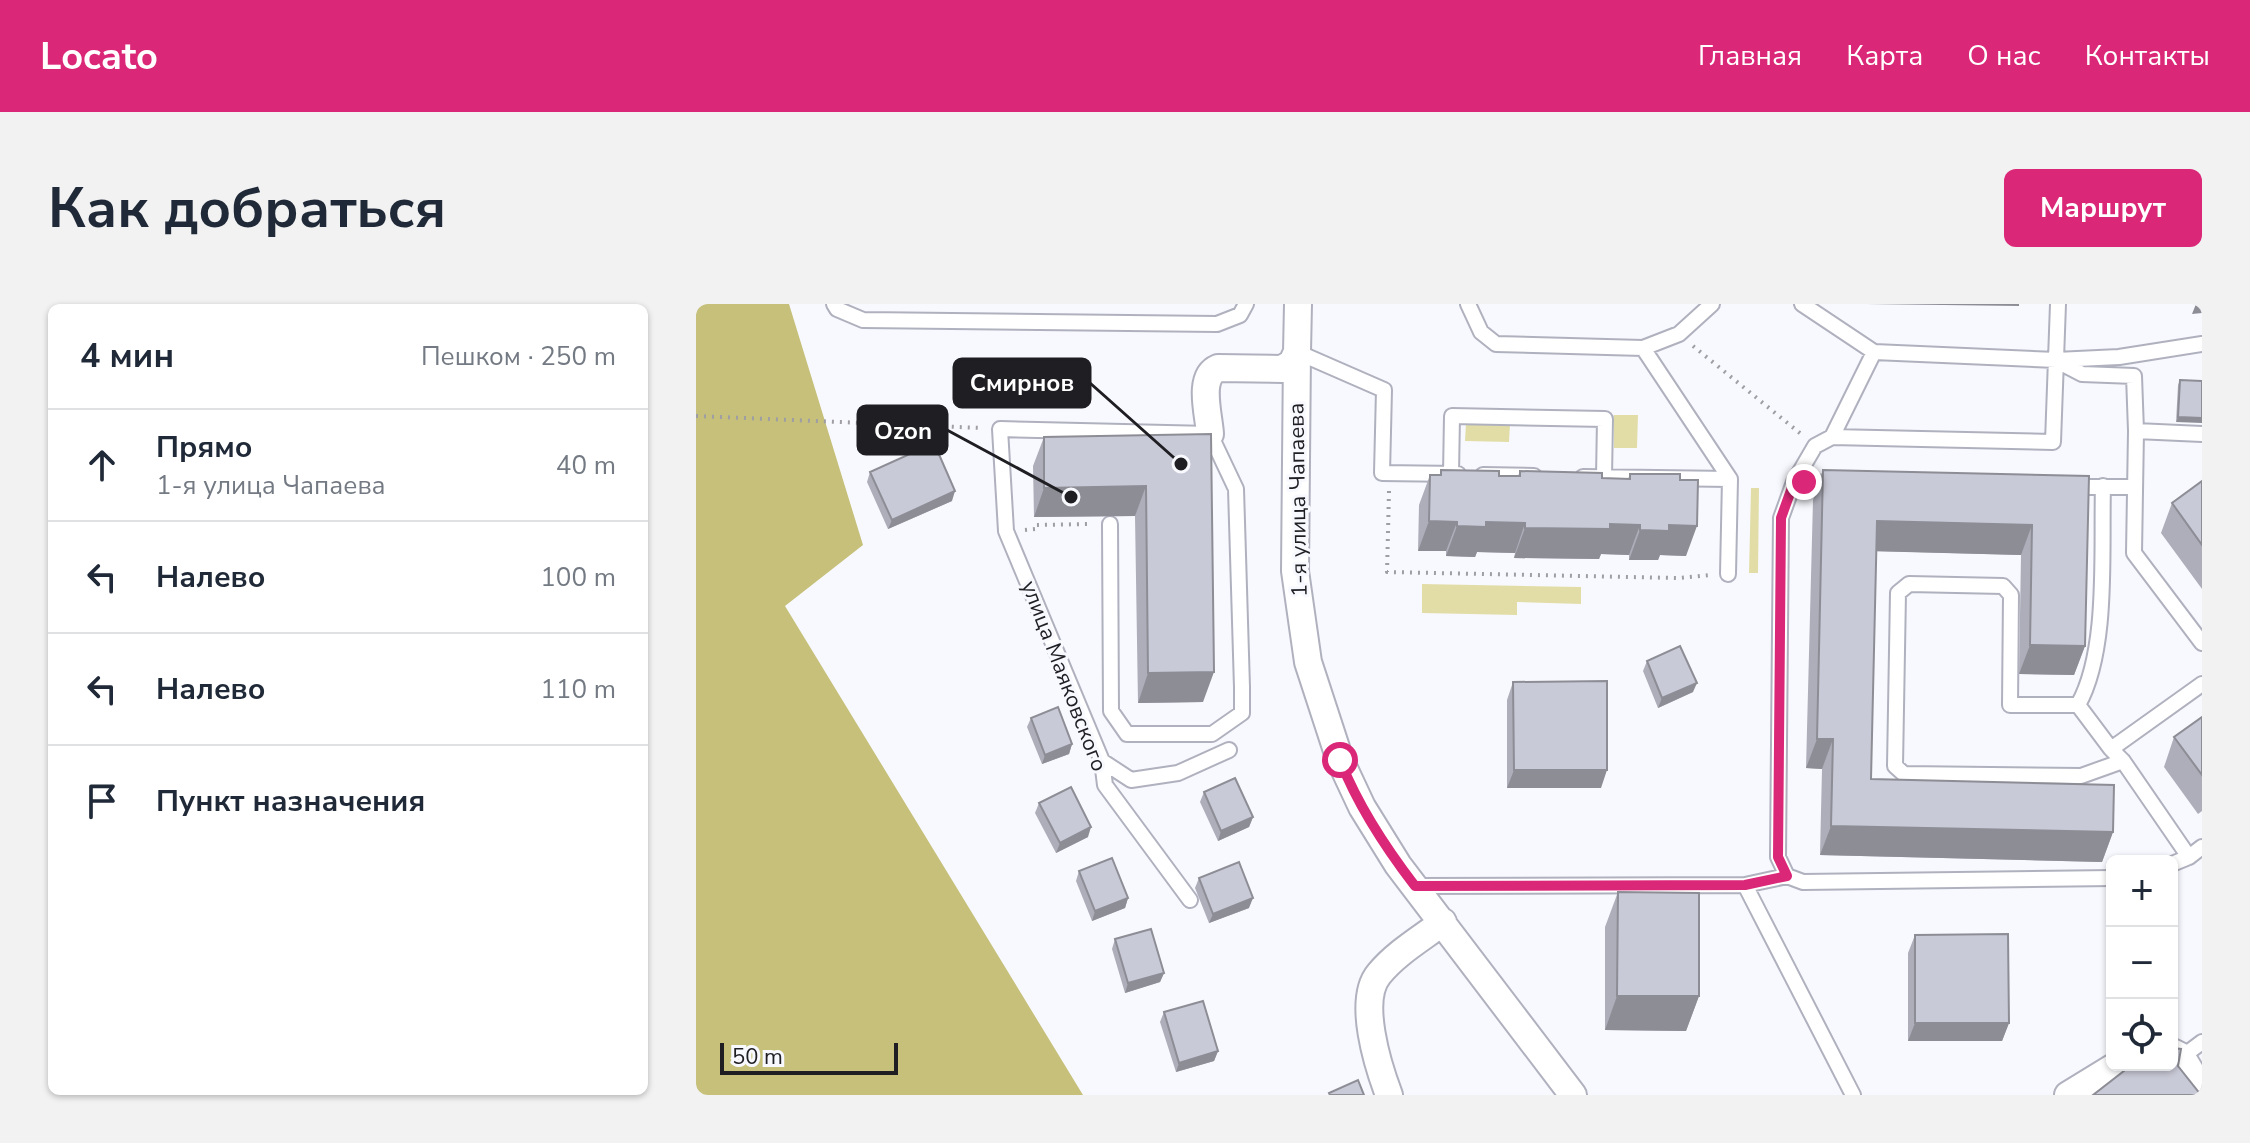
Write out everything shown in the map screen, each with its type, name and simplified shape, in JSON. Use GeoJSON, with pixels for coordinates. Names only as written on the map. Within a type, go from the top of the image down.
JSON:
{"type":"FeatureCollection","features":[{"type":"Feature","properties":{"kind":"street","name":"1-я улица Чапаева"},"geometry":{"type":"LineString","coordinates":[[1298,304],[1295,571],[1308,662],[1318,699],[1345,774],[1398,865],[1573,1095]]}},
{"type":"Feature","properties":{"kind":"street"},"geometry":{"type":"LineString","coordinates":[[1210,434],[1205,380],[1210,371],[1218,368],[1282,369],[1292,363],[1297,352]]}},
{"type":"Feature","properties":{"kind":"street"},"geometry":{"type":"LineString","coordinates":[[1389,1095],[1372,1038],[1369,1002],[1376,976],[1443,922]]}},
{"type":"Feature","properties":{"kind":"street"},"geometry":{"type":"LineString","coordinates":[[2185,1050],[2202,1091]]}},
{"type":"Feature","properties":{"kind":"street"},"geometry":{"type":"LineString","coordinates":[[2068,1095],[2107,1071]]}},
{"type":"Feature","properties":{"kind":"lane"},"geometry":{"type":"LineString","coordinates":[[834,304],[837,309],[863,320],[1217,324],[1240,315],[1246,304]]}},
{"type":"Feature","properties":{"kind":"lane"},"geometry":{"type":"LineString","coordinates":[[1468,304],[1481,332],[1496,344],[1643,348],[1679,334],[1712,304]]}},
{"type":"Feature","properties":{"kind":"lane"},"geometry":{"type":"LineString","coordinates":[[1802,304],[1874,352],[2056,360],[2119,357],[2202,344]]}},
{"type":"Feature","properties":{"kind":"lane"},"geometry":{"type":"LineString","coordinates":[[1787,876],[1778,857],[1781,518],[1794,482],[1815,446],[1832,437],[2053,442],[2058,304]]}},
{"type":"Feature","properties":{"kind":"lane"},"geometry":{"type":"LineString","coordinates":[[1643,348],[1730,479],[1728,574]]}},
{"type":"Feature","properties":{"kind":"lane"},"geometry":{"type":"LineString","coordinates":[[1297,352],[1384,390],[1382,473],[1543,476]]}},
{"type":"Feature","properties":{"kind":"lane"},"geometry":{"type":"LineString","coordinates":[[1832,437],[1874,352]]}},
{"type":"Feature","properties":{"kind":"lane"},"geometry":{"type":"LineString","coordinates":[[2056,360],[2082,374],[2134,376],[2134,553],[2202,643]]}},
{"type":"Feature","properties":{"kind":"lane"},"geometry":{"type":"LineString","coordinates":[[1451,474],[1452,416],[1468,416],[1605,419],[1604,477]]}},
{"type":"Feature","properties":{"kind":"lane"},"geometry":{"type":"LineString","coordinates":[[1000,429],[1210,434],[1236,489],[1242,687],[1242,713],[1212,734],[1127,734],[1111,711],[1110,524]]}},
{"type":"Feature","properties":{"kind":"lane","name":"улица Маяковского"},"geometry":{"type":"LineString","coordinates":[[1000,429],[1006,531],[1102,761],[1105,785],[1190,900]]}},
{"type":"Feature","properties":{"kind":"lane"},"geometry":{"type":"LineString","coordinates":[[2136,431],[2202,434]]}},
{"type":"Feature","properties":{"kind":"lane"},"geometry":{"type":"LineString","coordinates":[[1574,476],[1730,479]]}},
{"type":"Feature","properties":{"kind":"lane"},"geometry":{"type":"LineString","coordinates":[[1794,482],[1850,483]]}},
{"type":"Feature","properties":{"kind":"lane"},"geometry":{"type":"LineString","coordinates":[[2051,486],[2135,487]]}},
{"type":"Feature","properties":{"kind":"lane"},"geometry":{"type":"LineString","coordinates":[[2078,705],[2086,690],[2098,646],[2103,486]]}},
{"type":"Feature","properties":{"kind":"lane"},"geometry":{"type":"LineString","coordinates":[[2078,705],[2010,705],[2011,595],[2003,586],[1909,584],[1898,593],[1895,766],[1904,774],[2081,776],[2123,761]]}},
{"type":"Feature","properties":{"kind":"lane"},"geometry":{"type":"LineString","coordinates":[[2111,749],[2202,684]]}},
{"type":"Feature","properties":{"kind":"lane"},"geometry":{"type":"LineString","coordinates":[[2078,705],[2123,761],[2189,857]]}},
{"type":"Feature","properties":{"kind":"lane"},"geometry":{"type":"LineString","coordinates":[[1102,761],[1131,780],[1178,773],[1229,750]]}},
{"type":"Feature","properties":{"kind":"lane"},"geometry":{"type":"LineString","coordinates":[[2178,862],[2202,847]]}},
{"type":"Feature","properties":{"kind":"lane"},"geometry":{"type":"LineString","coordinates":[[1415,886],[1745,885],[1787,876],[1803,882],[2106,878]]}},
{"type":"Feature","properties":{"kind":"lane"},"geometry":{"type":"LineString","coordinates":[[1745,885],[1853,1095]]}},
{"type":"Feature","properties":{"kind":"path"},"geometry":{"type":"LineString","coordinates":[[1679,334],[1815,446]]}},
{"type":"Feature","properties":{"kind":"path"},"geometry":{"type":"LineString","coordinates":[[696,416],[1000,429]]}},
{"type":"Feature","properties":{"kind":"path"},"geometry":{"type":"LineString","coordinates":[[1389,473],[1387,572],[1678,578],[1728,574]]}},
{"type":"Feature","properties":{"kind":"path"},"geometry":{"type":"LineString","coordinates":[[1035,529],[1035,525],[1110,524]]}},
{"type":"Feature","properties":{"kind":"shaded area"},"geometry":{"type":"Polygon","coordinates":[[[696,304],[789,304],[863,545],[785,606],[1083,1095],[696,1095],[696,304]]]}},
{"type":"Feature","properties":{"kind":"shaded area"},"geometry":{"type":"Polygon","coordinates":[[[1614,415],[1638,415],[1637,448],[1614,448],[1614,415]]]}},
{"type":"Feature","properties":{"kind":"shaded area"},"geometry":{"type":"Polygon","coordinates":[[[1466,423],[1510,424],[1509,442],[1465,441],[1466,423]]]}},
{"type":"Feature","properties":{"kind":"shaded area"},"geometry":{"type":"Polygon","coordinates":[[[1751,488],[1759,488],[1758,573],[1749,573],[1751,488]]]}},
{"type":"Feature","properties":{"kind":"shaded area"},"geometry":{"type":"Polygon","coordinates":[[[1422,584],[1581,587],[1581,604],[1517,602],[1517,615],[1422,613],[1422,584]]]}},
{"type":"Feature","properties":{"kind":"building"},"geometry":{"type":"Polygon","coordinates":[[[2180,380],[2202,381],[2202,418],[2178,417],[2180,380]]]}},
{"type":"Feature","properties":{"kind":"building"},"geometry":{"type":"Polygon","coordinates":[[[1211,434],[1214,672],[1148,673],[1146,486],[1044,488],[1044,437],[1211,434]]]}},
{"type":"Feature","properties":{"kind":"building"},"geometry":{"type":"Polygon","coordinates":[[[934,443],[955,491],[892,520],[870,472],[934,443]]]}},
{"type":"Feature","properties":{"kind":"building"},"geometry":{"type":"Polygon","coordinates":[[[1441,470],[1499,471],[1499,476],[1520,476],[1520,471],[1602,473],[1602,478],[1630,479],[1630,474],[1680,474],[1680,480],[1698,480],[1697,526],[1669,525],[1669,531],[1640,530],[1640,525],[1610,524],[1610,529],[1525,528],[1525,523],[1486,522],[1486,527],[1429,521],[1430,475],[1441,475],[1441,470]]]}},
{"type":"Feature","properties":{"kind":"building"},"geometry":{"type":"Polygon","coordinates":[[[1823,470],[2089,476],[2085,646],[2030,645],[2032,525],[1877,521],[1871,779],[2114,785],[2113,832],[1831,826],[1833,739],[1817,739],[1823,470]]]}},
{"type":"Feature","properties":{"kind":"building"},"geometry":{"type":"Polygon","coordinates":[[[2202,481],[2202,545],[2172,503],[2202,481]]]}},
{"type":"Feature","properties":{"kind":"building"},"geometry":{"type":"Polygon","coordinates":[[[1680,646],[1697,683],[1662,698],[1647,661],[1680,646]]]}},
{"type":"Feature","properties":{"kind":"building"},"geometry":{"type":"Polygon","coordinates":[[[1607,681],[1607,770],[1514,770],[1513,682],[1607,681]]]}},
{"type":"Feature","properties":{"kind":"building"},"geometry":{"type":"Polygon","coordinates":[[[1058,707],[1072,744],[1045,755],[1031,718],[1058,707]]]}},
{"type":"Feature","properties":{"kind":"building"},"geometry":{"type":"Polygon","coordinates":[[[2202,717],[2202,775],[2174,737],[2202,717]]]}},
{"type":"Feature","properties":{"kind":"building"},"geometry":{"type":"Polygon","coordinates":[[[1235,778],[1253,817],[1221,831],[1204,792],[1235,778]]]}},
{"type":"Feature","properties":{"kind":"building"},"geometry":{"type":"Polygon","coordinates":[[[1071,787],[1091,827],[1060,843],[1039,803],[1071,787]]]}},
{"type":"Feature","properties":{"kind":"building"},"geometry":{"type":"Polygon","coordinates":[[[1112,858],[1128,898],[1095,911],[1079,871],[1112,858]]]}},
{"type":"Feature","properties":{"kind":"building"},"geometry":{"type":"Polygon","coordinates":[[[1239,862],[1253,898],[1213,914],[1199,878],[1239,862]]]}},
{"type":"Feature","properties":{"kind":"building"},"geometry":{"type":"Polygon","coordinates":[[[1618,892],[1699,893],[1699,996],[1617,996],[1618,892]]]}},
{"type":"Feature","properties":{"kind":"building"},"geometry":{"type":"Polygon","coordinates":[[[1151,929],[1164,973],[1128,983],[1115,939],[1151,929]]]}},
{"type":"Feature","properties":{"kind":"building"},"geometry":{"type":"Polygon","coordinates":[[[2008,934],[2009,1023],[1915,1023],[1915,935],[2008,934]]]}},
{"type":"Feature","properties":{"kind":"building"},"geometry":{"type":"Polygon","coordinates":[[[1203,1001],[1218,1051],[1179,1063],[1164,1012],[1203,1001]]]}},
{"type":"Feature","properties":{"kind":"building"},"geometry":{"type":"Polygon","coordinates":[[[2178,1066],[2201,1095],[2093,1095],[2124,1071],[2178,1071],[2178,1066]]]}},
{"type":"Feature","properties":{"kind":"building"},"geometry":{"type":"Polygon","coordinates":[[[1358,1080],[1364,1095],[1329,1093],[1358,1080]]]}},
{"type":"Feature","properties":{"kind":"place","name":"Смирнов"},"geometry":{"type":"Point","coordinates":[1181,464]}},
{"type":"Feature","properties":{"kind":"place","name":"Ozon"},"geometry":{"type":"Point","coordinates":[1071,497]}},
{"type":"Feature","properties":{"kind":"route"},"geometry":{"type":"LineString","coordinates":[[1340,760],[1371,823],[1415,886],[1745,885],[1787,876],[1778,857],[1781,518],[1794,482],[1804,482]]}}]}
